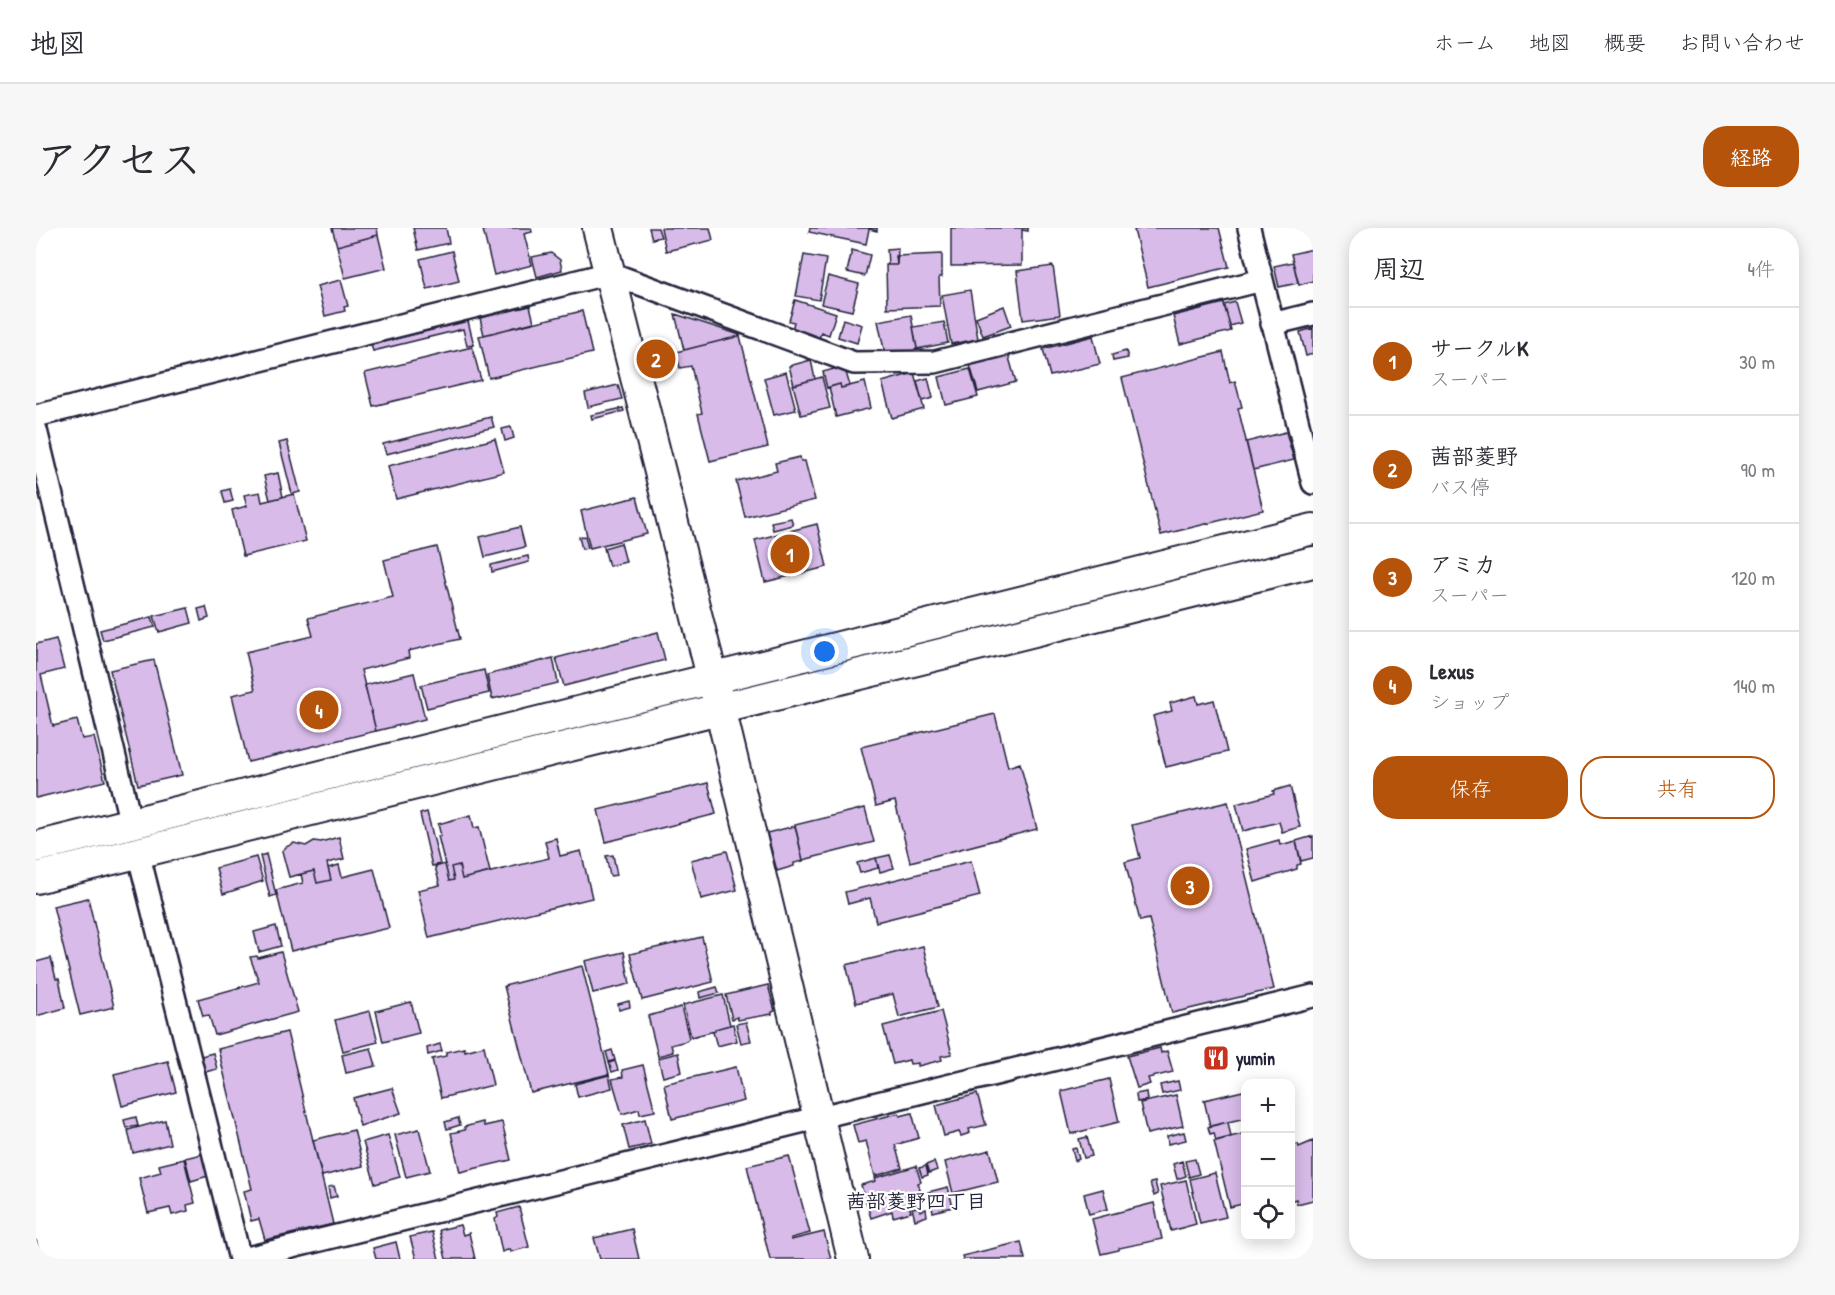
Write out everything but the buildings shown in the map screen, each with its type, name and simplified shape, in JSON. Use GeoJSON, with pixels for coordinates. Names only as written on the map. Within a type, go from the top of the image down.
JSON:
{"type":"FeatureCollection","features":[{"type":"Feature","properties":{"kind":"street"},"geometry":{"type":"LineString","coordinates":[[598,228],[720,708],[854,1259]]}},
{"type":"Feature","properties":{"kind":"street"},"geometry":{"type":"LineString","coordinates":[[1249,228],[1313,483]]}},
{"type":"Feature","properties":{"kind":"street"},"geometry":{"type":"LineString","coordinates":[[36,416],[610,273],[854,363],[934,362],[1262,280]]}},
{"type":"Feature","properties":{"kind":"street"},"geometry":{"type":"LineString","coordinates":[[1272,324],[1313,314]]}},
{"type":"Feature","properties":{"kind":"street"},"geometry":{"type":"LineString","coordinates":[[36,430],[135,838],[242,1259],[1313,996]]}},
{"type":"Feature","properties":{"kind":"street"},"geometry":{"type":"LineString","coordinates":[[36,878],[135,838],[712,679],[1313,529]]}},
{"type":"Feature","properties":{"kind":"street"},"geometry":{"type":"LineString","coordinates":[[36,847],[135,838],[720,708],[1313,562]]}},
{"type":"Feature","properties":{"kind":"place","name":"茜部菱野"},"geometry":{"type":"Point","coordinates":[656,359]}},
{"type":"Feature","properties":{"kind":"place","name":"サークルK"},"geometry":{"type":"Point","coordinates":[790,554]}},
{"type":"Feature","properties":{"kind":"place","name":"Lexus"},"geometry":{"type":"Point","coordinates":[319,710]}},
{"type":"Feature","properties":{"kind":"place","name":"アミカ"},"geometry":{"type":"Point","coordinates":[1190,886]}},
{"type":"Feature","properties":{"kind":"place","name":"yumin"},"geometry":{"type":"Point","coordinates":[1216,1058]}},
{"type":"Feature","properties":{"kind":"district","name":"茜部菱野四丁目"},"geometry":{"type":"Point","coordinates":[916,1200]}}]}
